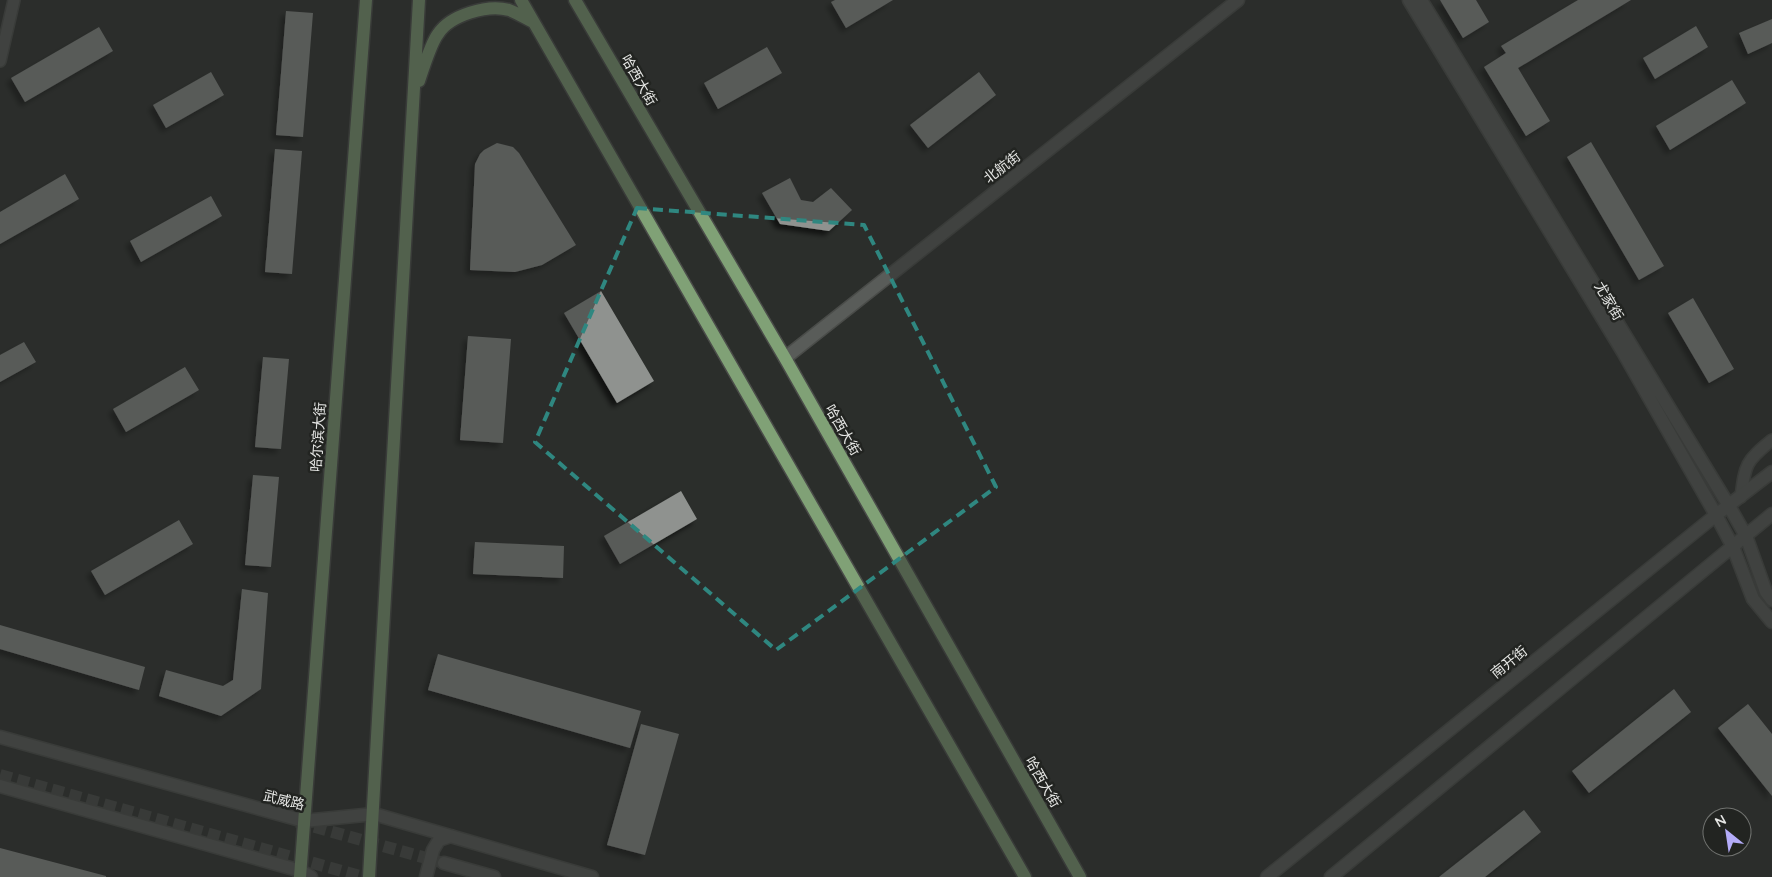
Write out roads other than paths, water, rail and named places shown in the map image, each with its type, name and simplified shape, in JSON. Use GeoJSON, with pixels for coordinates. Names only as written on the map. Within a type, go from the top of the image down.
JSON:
{"type":"FeatureCollection","features":[{"type":"Feature","properties":{"kind":"main road","name":"哈尔滨大街"},"geometry":{"type":"LineString","coordinates":[[304,875],[304,821],[366,0]]}},
{"type":"Feature","properties":{"kind":"main road"},"geometry":{"type":"LineString","coordinates":[[369,877],[419,0]]}},
{"type":"Feature","properties":{"kind":"main road"},"geometry":{"type":"LineString","coordinates":[[521,0],[1025,877]]}},
{"type":"Feature","properties":{"kind":"main road","name":"哈西大街"},"geometry":{"type":"LineString","coordinates":[[575,0],[785,358],[1080,877]]}},
{"type":"Feature","properties":{"kind":"main road","name":"北航街"},"geometry":{"type":"LineString","coordinates":[[785,358],[1238,0]]}},
{"type":"Feature","properties":{"kind":"main road","name":"尤家街"},"geometry":{"type":"LineString","coordinates":[[1409,0],[1623,352],[1733,547],[1753,599],[1772,622]]}},
{"type":"Feature","properties":{"kind":"main road","name":"尤家街"},"geometry":{"type":"LineString","coordinates":[[1421,0],[1729,506],[1746,536],[1766,592],[1772,600]]}},
{"type":"Feature","properties":{"kind":"main road"},"geometry":{"type":"LineString","coordinates":[[415,90],[438,34],[450,22],[472,12],[488,8],[507,10],[533,22]]}},
{"type":"Feature","properties":{"kind":"main road","name":"南开街"},"geometry":{"type":"LineString","coordinates":[[1266,877],[1772,472]]}},
{"type":"Feature","properties":{"kind":"main road"},"geometry":{"type":"LineString","coordinates":[[1331,877],[1772,514]]}},
{"type":"Feature","properties":{"kind":"main road","name":"武威路"},"geometry":{"type":"LineString","coordinates":[[0,737],[304,821],[374,814],[592,877]]}},
{"type":"Feature","properties":{"kind":"main road"},"geometry":{"type":"LineString","coordinates":[[0,786],[304,875]]}},
{"type":"Feature","properties":{"kind":"main road"},"geometry":{"type":"LineString","coordinates":[[426,877],[433,850],[439,840],[451,836]]}},
{"type":"Feature","properties":{"kind":"main road"},"geometry":{"type":"LineString","coordinates":[[444,863],[494,877]]}},
{"type":"Feature","properties":{"kind":"street"},"geometry":{"type":"LineString","coordinates":[[0,61],[14,0]]}},
{"type":"Feature","properties":{"kind":"street"},"geometry":{"type":"LineString","coordinates":[[1741,497],[1744,473],[1752,456],[1772,440]]}},
{"type":"Feature","properties":{"kind":"tunnel"},"geometry":{"type":"LineString","coordinates":[[0,775],[363,877]]}},
{"type":"Feature","properties":{"kind":"tunnel"},"geometry":{"type":"LineString","coordinates":[[297,822],[444,863]]}}]}
